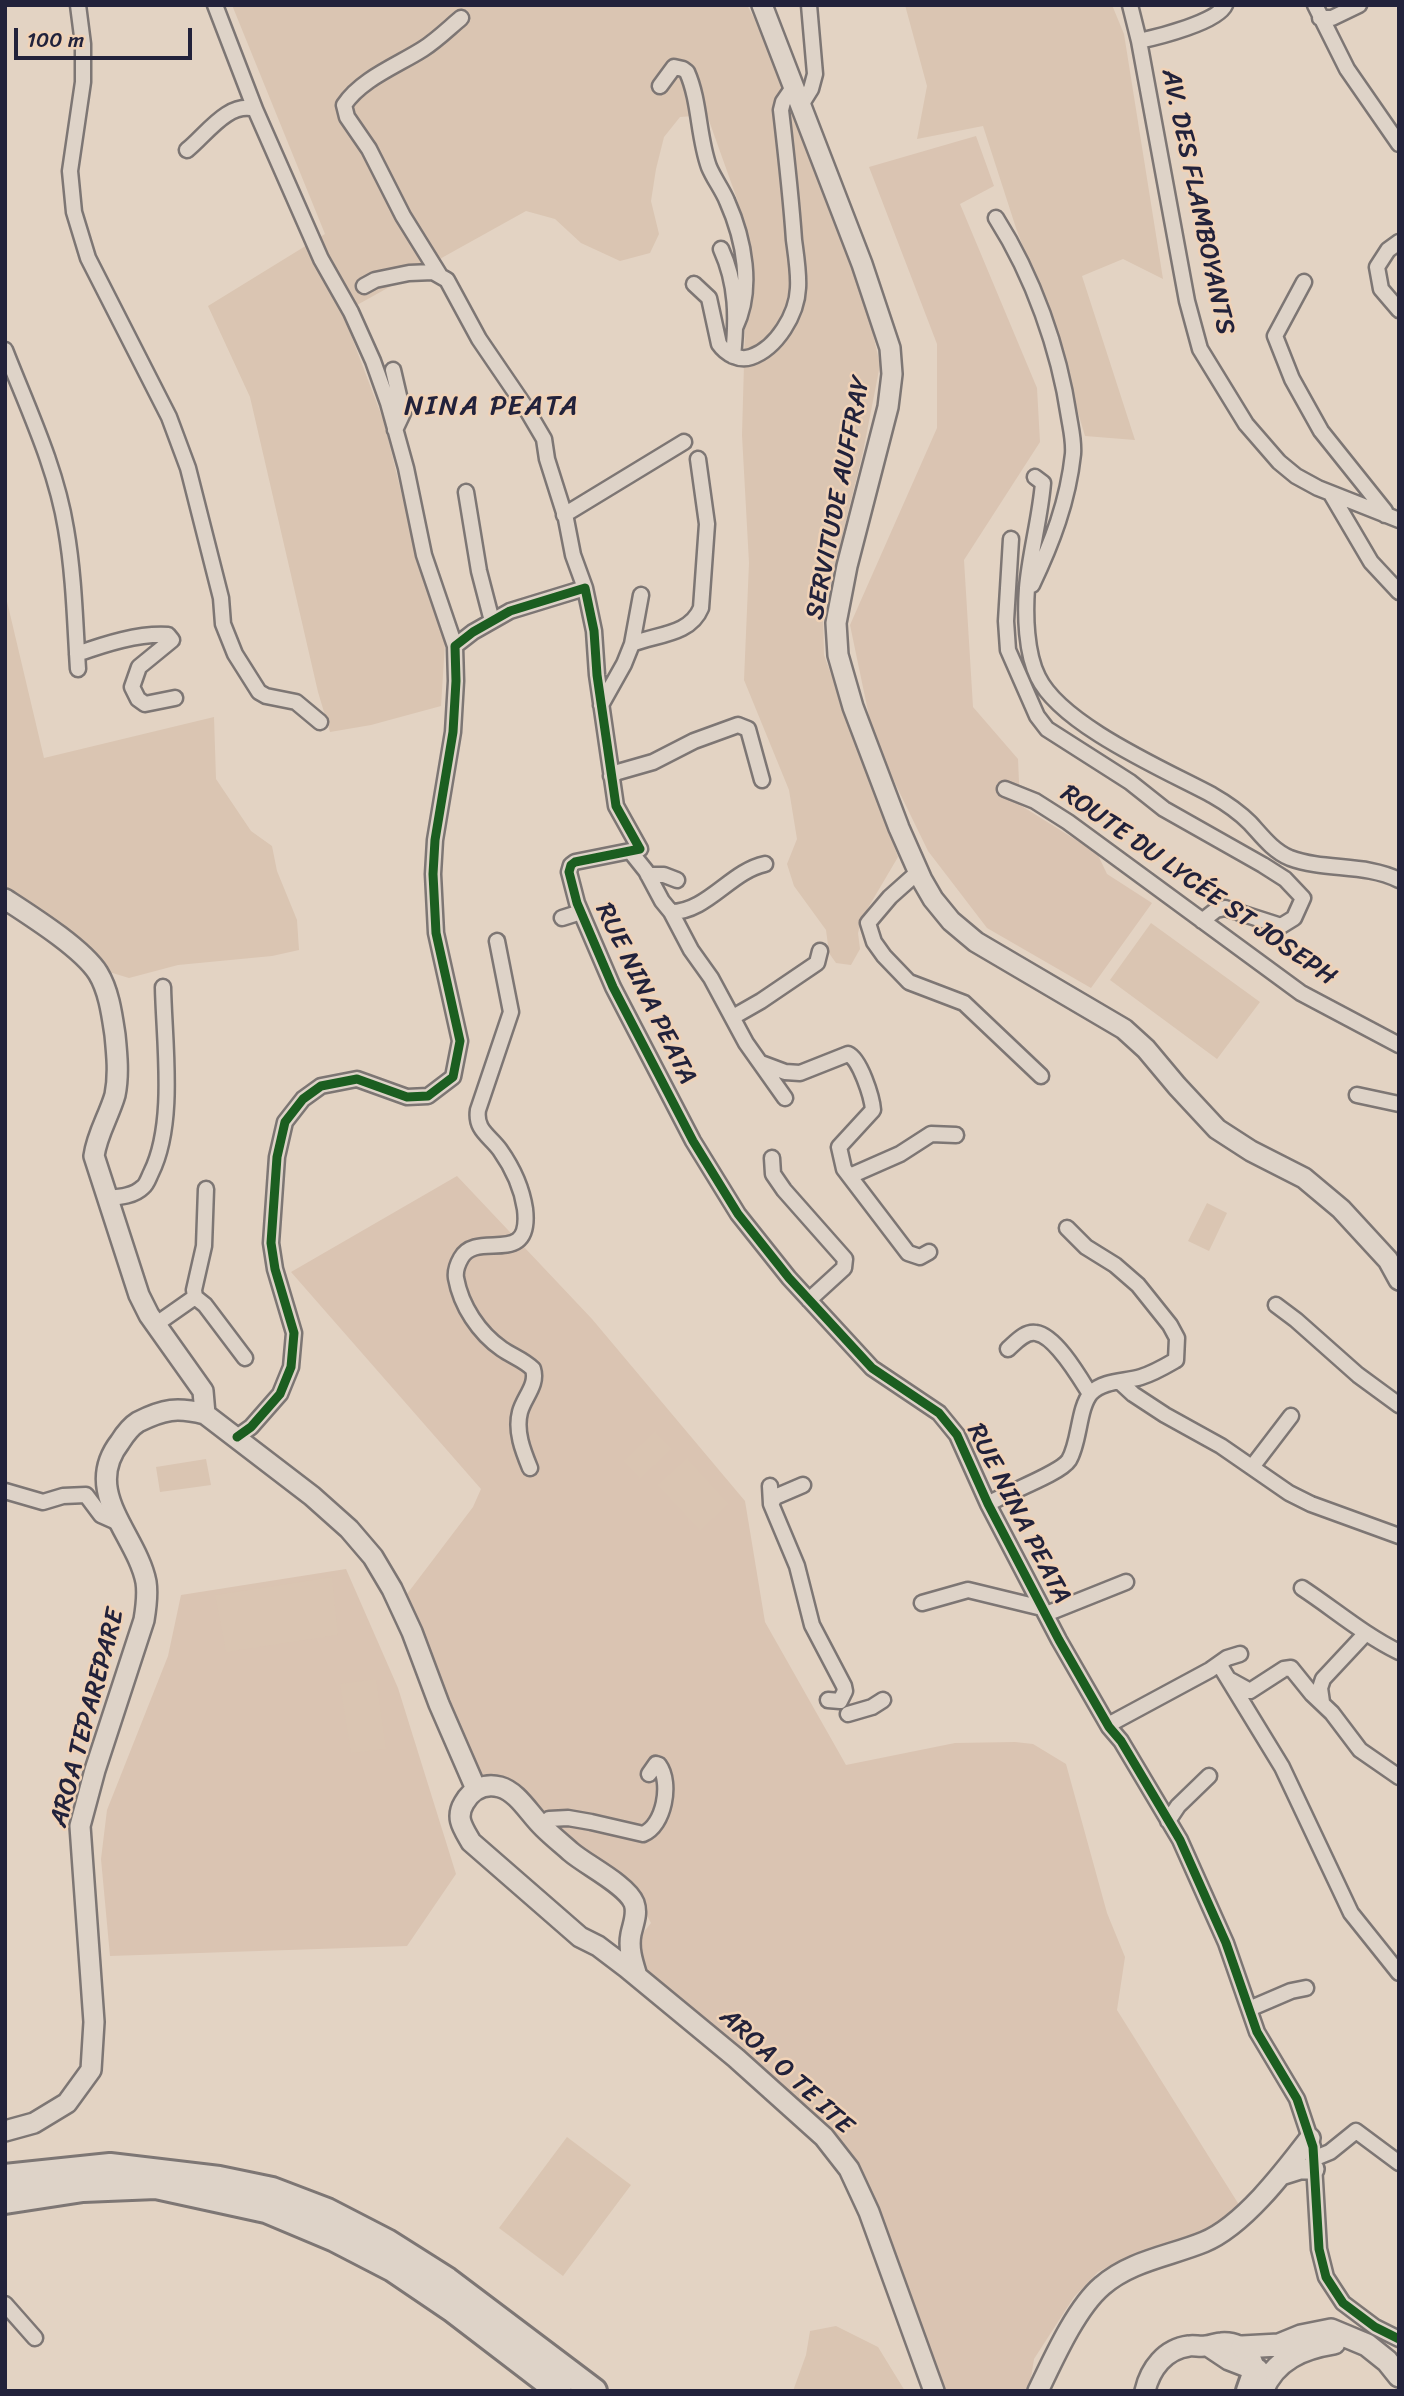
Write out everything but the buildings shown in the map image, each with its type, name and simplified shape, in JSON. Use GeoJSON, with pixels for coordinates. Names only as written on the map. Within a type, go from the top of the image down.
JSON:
{"type":"FeatureCollection","features":[{"type":"Feature","properties":{"kind":"highway"},"geometry":{"type":"LineString","coordinates":[[5,2177],[110,2166],[219,2179],[272,2190],[327,2211],[387,2242],[447,2280],[593,2391]]}},
{"type":"Feature","properties":{"kind":"highway"},"geometry":{"type":"LineString","coordinates":[[5,2201],[83,2189],[156,2186],[266,2210],[335,2239],[393,2269],[452,2309],[559,2391]]}},
{"type":"Feature","properties":{"kind":"main road","name":"SERVITUDE AUFFRAY"},"geometry":{"type":"LineString","coordinates":[[762,5],[862,264],[890,348],[892,374],[888,407],[847,566],[836,624],[838,655],[853,707],[918,872],[933,899],[951,921],[968,935],[1124,1028],[1217,1129],[1251,1151],[1304,1178],[1341,1209],[1388,1260],[1399,1280]]}},
{"type":"Feature","properties":{"kind":"main road"},"geometry":{"type":"LineString","coordinates":[[5,899],[73,946],[88,960],[99,975],[107,995],[118,1071],[114,1096],[96,1143],[94,1156],[139,1295],[155,1325],[203,1391],[205,1414],[340,1520],[373,1558],[392,1589],[412,1632],[439,1704],[476,1789],[498,1786],[509,1790],[542,1826],[581,1860],[624,1890],[634,1902],[635,1921],[630,1950],[637,1976]]}},
{"type":"Feature","properties":{"kind":"main road","name":"AROA TEPAREPARE"},"geometry":{"type":"LineString","coordinates":[[5,2131],[34,2123],[67,2103],[90,2071],[93,2022],[80,1826],[95,1770],[144,1620],[147,1600],[141,1565],[109,1502],[107,1473],[114,1448],[132,1426],[158,1412],[186,1409],[205,1414]]}},
{"type":"Feature","properties":{"kind":"main road","name":"AROA O TE ITE"},"geometry":{"type":"LineString","coordinates":[[476,1789],[459,1811],[460,1822],[471,1842],[580,1937],[598,1946],[637,1976],[782,2098],[824,2137],[849,2169],[869,2211],[934,2391]]}},
{"type":"Feature","properties":{"kind":"main road"},"geometry":{"type":"LineString","coordinates":[[598,1946],[619,1943],[631,1934]]}},
{"type":"Feature","properties":{"kind":"main road"},"geometry":{"type":"LineString","coordinates":[[1282,2175],[1300,2169],[1312,2153]]}},
{"type":"Feature","properties":{"kind":"main road"},"geometry":{"type":"LineString","coordinates":[[1038,2391],[1078,2317],[1091,2296],[1102,2285],[1125,2270],[1205,2242],[1230,2228],[1282,2175],[1312,2153]]}},
{"type":"Feature","properties":{"kind":"main road"},"geometry":{"type":"LineString","coordinates":[[1145,2391],[1151,2371],[1161,2360],[1181,2348],[1226,2343],[1242,2347],[1279,2345],[1301,2336],[1331,2330],[1361,2342],[1387,2361],[1399,2376]]}},
{"type":"Feature","properties":{"kind":"main road"},"geometry":{"type":"LineString","coordinates":[[1259,2383],[1280,2363],[1300,2351],[1329,2344],[1361,2342]]}},
{"type":"Feature","properties":{"kind":"main road"},"geometry":{"type":"LineString","coordinates":[[1259,2383],[1279,2345]]}},
{"type":"Feature","properties":{"kind":"main road"},"geometry":{"type":"LineString","coordinates":[[1208,2346],[1259,2383]]}},
{"type":"Feature","properties":{"kind":"main road"},"geometry":{"type":"LineString","coordinates":[[1242,2347],[1247,2352],[1259,2383]]}},
{"type":"Feature","properties":{"kind":"street"},"geometry":{"type":"LineString","coordinates":[[78,5],[83,44],[83,82],[70,171],[74,212],[88,258],[169,417],[188,468],[221,597],[223,624],[235,654],[259,692],[296,702],[320,722]]}},
{"type":"Feature","properties":{"kind":"street"},"geometry":{"type":"LineString","coordinates":[[215,5],[255,109],[321,260],[363,336],[381,383],[415,502],[425,555],[455,646],[456,681],[453,733],[435,840],[433,874],[436,933],[460,1041],[453,1077],[428,1096],[407,1097],[357,1079],[321,1086],[303,1099],[285,1122],[276,1157],[271,1243],[275,1269],[294,1333],[291,1367],[280,1394],[251,1427],[237,1437]]}},
{"type":"Feature","properties":{"kind":"street"},"geometry":{"type":"LineString","coordinates":[[801,105],[811,89],[815,74],[809,5]]}},
{"type":"Feature","properties":{"kind":"street","name":"AV. DES FLAMBOYANTS"},"geometry":{"type":"LineString","coordinates":[[1130,5],[1187,301],[1200,347],[1246,424],[1263,445],[1296,476],[1331,494],[1392,517]]}},
{"type":"Feature","properties":{"kind":"street"},"geometry":{"type":"LineString","coordinates":[[1139,41],[1163,36],[1216,16],[1225,5]]}},
{"type":"Feature","properties":{"kind":"street"},"geometry":{"type":"LineString","coordinates":[[1318,12],[1332,18],[1359,5]]}},
{"type":"Feature","properties":{"kind":"street"},"geometry":{"type":"LineString","coordinates":[[1318,12],[1357,86],[1399,144]]}},
{"type":"Feature","properties":{"kind":"street"},"geometry":{"type":"LineString","coordinates":[[461,18],[426,47],[350,96],[344,105],[347,117],[369,149],[403,216],[439,274],[447,280],[478,339],[519,396],[544,439],[550,471],[585,588],[594,631],[601,705],[616,806],[640,849],[630,851],[648,875],[691,950],[711,978],[746,1043],[785,1098]]}},
{"type":"Feature","properties":{"kind":"street"},"geometry":{"type":"LineString","coordinates":[[660,86],[674,67],[687,72],[709,167],[727,200],[736,224],[746,292],[735,328]]}},
{"type":"Feature","properties":{"kind":"street"},"geometry":{"type":"LineString","coordinates":[[694,284],[709,298],[719,344],[723,350],[733,355],[747,358],[766,348],[789,319],[798,289],[790,180],[781,110],[782,102],[794,86]]}},
{"type":"Feature","properties":{"kind":"street"},"geometry":{"type":"LineString","coordinates":[[187,150],[234,110],[247,106],[255,109]]}},
{"type":"Feature","properties":{"kind":"street"},"geometry":{"type":"LineString","coordinates":[[996,218],[1014,246],[1051,338],[1063,378],[1073,444],[1070,474],[1057,529],[1027,596]]}},
{"type":"Feature","properties":{"kind":"street"},"geometry":{"type":"LineString","coordinates":[[1399,242],[1388,250],[1377,267],[1381,289],[1399,310]]}},
{"type":"Feature","properties":{"kind":"street"},"geometry":{"type":"LineString","coordinates":[[721,249],[732,272],[735,328],[733,355]]}},
{"type":"Feature","properties":{"kind":"street"},"geometry":{"type":"LineString","coordinates":[[364,286],[375,280],[409,273],[439,274]]}},
{"type":"Feature","properties":{"kind":"street"},"geometry":{"type":"LineString","coordinates":[[1304,282],[1275,336],[1292,379],[1321,431],[1392,517]]}},
{"type":"Feature","properties":{"kind":"street"},"geometry":{"type":"LineString","coordinates":[[5,351],[47,458],[66,528],[78,661],[110,644],[168,635],[172,640],[139,667],[132,687],[138,699],[145,704],[175,698]]}},
{"type":"Feature","properties":{"kind":"street"},"geometry":{"type":"LineString","coordinates":[[393,370],[403,413],[396,430]]}},
{"type":"Feature","properties":{"kind":"street"},"geometry":{"type":"LineString","coordinates":[[564,515],[684,442]]}},
{"type":"Feature","properties":{"kind":"street"},"geometry":{"type":"LineString","coordinates":[[632,644],[686,627],[696,619],[701,608],[707,524],[698,459]]}},
{"type":"Feature","properties":{"kind":"street"},"geometry":{"type":"LineString","coordinates":[[1035,477],[1043,483],[1027,596],[1030,647],[1038,677],[1075,719],[1228,805],[1249,822],[1269,844],[1289,857],[1375,872],[1399,880]]}},
{"type":"Feature","properties":{"kind":"street"},"geometry":{"type":"LineString","coordinates":[[466,492],[479,571],[492,621]]}},
{"type":"Feature","properties":{"kind":"street"},"geometry":{"type":"LineString","coordinates":[[1331,494],[1371,562],[1399,593]]}},
{"type":"Feature","properties":{"kind":"street"},"geometry":{"type":"LineString","coordinates":[[1011,540],[1006,621],[1008,649],[1037,716],[1047,729],[1130,782],[1164,809],[1264,865],[1285,879],[1303,898],[1294,918],[1282,926],[1225,908],[1216,910],[1202,921]]}},
{"type":"Feature","properties":{"kind":"street"},"geometry":{"type":"LineString","coordinates":[[455,646],[473,632],[510,611],[585,588]]}},
{"type":"Feature","properties":{"kind":"street"},"geometry":{"type":"LineString","coordinates":[[601,705],[632,644],[641,595]]}},
{"type":"Feature","properties":{"kind":"street"},"geometry":{"type":"LineString","coordinates":[[611,776],[653,762],[694,741],[738,725],[748,729],[762,780]]}},
{"type":"Feature","properties":{"kind":"street","name":"ROUTE DU LYCÉE ST JOSEPH"},"geometry":{"type":"LineString","coordinates":[[1005,789],[1035,801],[1068,822],[1299,992],[1399,1045]]}},
{"type":"Feature","properties":{"kind":"street","name":"RUE NINA PEATA"},"geometry":{"type":"LineString","coordinates":[[630,851],[575,862],[570,865],[569,872],[581,912],[612,987],[694,1141],[760,1245],[872,1368],[939,1413],[957,1435],[988,1504],[1044,1611],[1108,1725],[1180,1840],[1226,1943],[1257,2032],[1297,2099],[1312,2153],[1319,2249],[1326,2277],[1342,2303],[1375,2328],[1399,2339]]}},
{"type":"Feature","properties":{"kind":"street"},"geometry":{"type":"LineString","coordinates":[[671,912],[689,908],[741,875],[765,864]]}},
{"type":"Feature","properties":{"kind":"street"},"geometry":{"type":"LineString","coordinates":[[918,872],[890,897],[868,923],[874,942],[909,982],[964,1003],[1041,1076]]}},
{"type":"Feature","properties":{"kind":"street"},"geometry":{"type":"LineString","coordinates":[[648,875],[664,875],[677,880]]}},
{"type":"Feature","properties":{"kind":"street"},"geometry":{"type":"LineString","coordinates":[[562,918],[581,912]]}},
{"type":"Feature","properties":{"kind":"street"},"geometry":{"type":"LineString","coordinates":[[497,941],[511,1012],[495,1054],[477,1120],[481,1129],[501,1151],[516,1178],[525,1207],[526,1227],[517,1241],[500,1247],[469,1249],[456,1267],[456,1278],[468,1310],[478,1326],[495,1344],[533,1369],[534,1381],[524,1401],[519,1423],[519,1434],[530,1468]]}},
{"type":"Feature","properties":{"kind":"street"},"geometry":{"type":"LineString","coordinates":[[733,1017],[817,963],[820,951]]}},
{"type":"Feature","properties":{"kind":"street"},"geometry":{"type":"LineString","coordinates":[[108,1198],[127,1196],[144,1187],[157,1161],[163,1137],[166,1096],[163,987]]}},
{"type":"Feature","properties":{"kind":"street"},"geometry":{"type":"LineString","coordinates":[[761,1063],[785,1072],[800,1073],[848,1054],[855,1059],[873,1101],[873,1110],[839,1147],[841,1159],[850,1177],[908,1254],[919,1258],[929,1252]]}},
{"type":"Feature","properties":{"kind":"street"},"geometry":{"type":"LineString","coordinates":[[1357,1095],[1399,1104]]}},
{"type":"Feature","properties":{"kind":"street"},"geometry":{"type":"LineString","coordinates":[[850,1177],[900,1154],[931,1134],[956,1135]]}},
{"type":"Feature","properties":{"kind":"street"},"geometry":{"type":"LineString","coordinates":[[772,1158],[774,1174],[784,1190],[845,1259],[844,1268],[809,1300]]}},
{"type":"Feature","properties":{"kind":"street"},"geometry":{"type":"LineString","coordinates":[[206,1189],[204,1247],[194,1290],[195,1297],[205,1305],[245,1358]]}},
{"type":"Feature","properties":{"kind":"street"},"geometry":{"type":"LineString","coordinates":[[988,1504],[1050,1474],[1068,1462],[1090,1394],[1107,1382],[1120,1382],[1155,1372],[1176,1360],[1177,1338],[1138,1285],[1115,1265],[1086,1247],[1067,1228]]}},
{"type":"Feature","properties":{"kind":"street"},"geometry":{"type":"LineString","coordinates":[[155,1325],[195,1297]]}},
{"type":"Feature","properties":{"kind":"street"},"geometry":{"type":"LineString","coordinates":[[1276,1305],[1358,1376],[1399,1405]]}},
{"type":"Feature","properties":{"kind":"street"},"geometry":{"type":"LineString","coordinates":[[1008,1349],[1025,1335],[1034,1333],[1043,1336],[1062,1354],[1090,1394]]}},
{"type":"Feature","properties":{"kind":"street"},"geometry":{"type":"LineString","coordinates":[[1120,1382],[1165,1415],[1300,1499],[1399,1536]]}},
{"type":"Feature","properties":{"kind":"street"},"geometry":{"type":"LineString","coordinates":[[1252,1467],[1291,1416]]}},
{"type":"Feature","properties":{"kind":"street"},"geometry":{"type":"LineString","coordinates":[[771,1504],[775,1497],[803,1485]]}},
{"type":"Feature","properties":{"kind":"street"},"geometry":{"type":"LineString","coordinates":[[770,1486],[771,1504],[797,1566],[812,1625],[844,1686],[845,1691],[840,1701],[828,1700]]}},
{"type":"Feature","properties":{"kind":"street"},"geometry":{"type":"LineString","coordinates":[[5,1491],[43,1502],[62,1496],[86,1495],[101,1515],[119,1523]]}},
{"type":"Feature","properties":{"kind":"street"},"geometry":{"type":"LineString","coordinates":[[922,1603],[968,1590],[1044,1611],[1126,1582]]}},
{"type":"Feature","properties":{"kind":"street"},"geometry":{"type":"LineString","coordinates":[[1302,1588],[1366,1633],[1399,1652]]}},
{"type":"Feature","properties":{"kind":"street"},"geometry":{"type":"LineString","coordinates":[[1322,1702],[1320,1688],[1323,1679],[1366,1633]]}},
{"type":"Feature","properties":{"kind":"street"},"geometry":{"type":"LineString","coordinates":[[1108,1725],[1227,1658],[1240,1654]]}},
{"type":"Feature","properties":{"kind":"street"},"geometry":{"type":"LineString","coordinates":[[1219,1664],[1282,1767],[1351,1913],[1399,1973]]}},
{"type":"Feature","properties":{"kind":"street"},"geometry":{"type":"LineString","coordinates":[[1230,1680],[1251,1691],[1284,1669],[1291,1668],[1360,1750],[1399,1777]]}},
{"type":"Feature","properties":{"kind":"street"},"geometry":{"type":"LineString","coordinates":[[848,1714],[872,1707],[883,1700]]}},
{"type":"Feature","properties":{"kind":"street"},"geometry":{"type":"LineString","coordinates":[[542,1826],[549,1819],[568,1818],[643,1834],[652,1831],[659,1819],[664,1799],[665,1778],[659,1765],[649,1774]]}},
{"type":"Feature","properties":{"kind":"street"},"geometry":{"type":"LineString","coordinates":[[1168,1821],[1178,1806],[1209,1776]]}},
{"type":"Feature","properties":{"kind":"street"},"geometry":{"type":"LineString","coordinates":[[1249,2008],[1291,1991],[1306,1988]]}},
{"type":"Feature","properties":{"kind":"street"},"geometry":{"type":"LineString","coordinates":[[1312,2153],[1331,2152],[1356,2131],[1399,2163]]}},
{"type":"Feature","properties":{"kind":"street"},"geometry":{"type":"LineString","coordinates":[[5,2304],[36,2338]]}},
{"type":"Feature","properties":{"kind":"shaded area"},"geometry":{"type":"Polygon","coordinates":[[[232,5],[747,5],[796,115],[864,294],[880,365],[863,452],[823,614],[824,655],[898,857],[862,918],[858,933],[860,949],[851,965],[836,963],[829,953],[826,930],[794,886],[787,864],[797,839],[789,790],[744,680],[749,563],[742,435],[745,328],[752,266],[737,199],[707,115],[680,117],[664,137],[651,201],[659,234],[650,253],[620,261],[581,243],[555,219],[526,211],[357,305],[346,322],[384,422],[419,565],[445,643],[441,706],[371,725],[330,732],[318,692],[250,397],[208,306],[325,234],[232,5]]]}},
{"type":"Feature","properties":{"kind":"shaded area"},"geometry":{"type":"Polygon","coordinates":[[[905,5],[1112,5],[1124,34],[1163,279],[1123,259],[1082,276],[1135,440],[1085,436],[1050,319],[1016,228],[983,126],[917,139],[927,86],[905,5]]]}},
{"type":"Feature","properties":{"kind":"shaded area"},"geometry":{"type":"Polygon","coordinates":[[[976,136],[994,186],[960,204],[1037,388],[1040,442],[964,560],[973,707],[1018,759],[1020,805],[1097,853],[1107,874],[1152,903],[1091,988],[987,928],[928,851],[874,740],[850,625],[937,428],[937,344],[869,167],[976,136]]]}},
{"type":"Feature","properties":{"kind":"shaded area"},"geometry":{"type":"Polygon","coordinates":[[[5,593],[44,758],[214,717],[216,779],[251,831],[272,846],[277,871],[297,920],[299,950],[272,956],[178,965],[129,978],[106,971],[5,890],[5,593]]]}},
{"type":"Feature","properties":{"kind":"shaded area"},"geometry":{"type":"Polygon","coordinates":[[[1151,923],[1260,1002],[1217,1059],[1110,980],[1151,923]]]}},
{"type":"Feature","properties":{"kind":"shaded area"},"geometry":{"type":"Polygon","coordinates":[[[457,1176],[592,1319],[745,1501],[765,1622],[846,1765],[955,1743],[1015,1742],[1033,1744],[1066,1764],[1107,1913],[1125,1957],[1117,2010],[1241,2208],[1207,2235],[1131,2260],[1117,2262],[1098,2272],[1074,2297],[1034,2359],[1029,2391],[937,2391],[863,2178],[849,2151],[816,2116],[642,1973],[637,1949],[643,1933],[651,1923],[634,1891],[543,1821],[477,1782],[404,1598],[473,1507],[481,1489],[291,1272],[457,1176]]]}},
{"type":"Feature","properties":{"kind":"shaded area"},"geometry":{"type":"Polygon","coordinates":[[[1207,1203],[1227,1213],[1209,1251],[1188,1241],[1207,1203]]]}},
{"type":"Feature","properties":{"kind":"shaded area"},"geometry":{"type":"Polygon","coordinates":[[[655,1431],[672,1449],[640,1479],[623,1461],[655,1431]]]}},
{"type":"Feature","properties":{"kind":"shaded area"},"geometry":{"type":"Polygon","coordinates":[[[687,1458],[729,1504],[700,1531],[657,1485],[687,1458]]]}},
{"type":"Feature","properties":{"kind":"shaded area"},"geometry":{"type":"Polygon","coordinates":[[[206,1459],[211,1485],[160,1492],[156,1467],[206,1459]]]}},
{"type":"Feature","properties":{"kind":"shaded area"},"geometry":{"type":"Polygon","coordinates":[[[346,1569],[398,1688],[456,1874],[407,1946],[110,1956],[101,1859],[107,1810],[168,1656],[181,1595],[346,1569]]]}},
{"type":"Feature","properties":{"kind":"shaded area"},"geometry":{"type":"Polygon","coordinates":[[[332,1577],[338,1635],[226,1652],[215,1595],[332,1577]]]}},
{"type":"Feature","properties":{"kind":"shaded area"},"geometry":{"type":"Polygon","coordinates":[[[376,1679],[386,1749],[351,1753],[340,1684],[376,1679]]]}},
{"type":"Feature","properties":{"kind":"shaded area"},"geometry":{"type":"Polygon","coordinates":[[[567,2137],[631,2185],[563,2276],[499,2228],[567,2137]]]}},
{"type":"Feature","properties":{"kind":"shaded area"},"geometry":{"type":"Polygon","coordinates":[[[836,2326],[878,2347],[905,2391],[793,2391],[806,2355],[810,2331],[836,2326]]]}},
{"type":"Feature","properties":{"kind":"cycle path"},"geometry":{"type":"LineString","coordinates":[[237,1437],[251,1427],[280,1394],[291,1367],[294,1333],[275,1269],[271,1243],[277,1157],[285,1122],[303,1099],[321,1086],[357,1079],[407,1097],[428,1096],[453,1077],[460,1041],[436,933],[433,874],[435,840],[453,732],[455,646],[473,632],[510,611],[585,588],[594,631],[597,675],[616,806],[640,849],[575,862],[569,872],[577,903],[613,987],[693,1141],[738,1214],[789,1278],[872,1368],[939,1413],[957,1435],[988,1504],[1059,1640],[1109,1727],[1121,1741],[1180,1840],[1226,1943],[1257,2032],[1297,2099],[1313,2147],[1319,2249],[1326,2277],[1343,2303],[1375,2327],[1399,2339]]}},
{"type":"Feature","properties":{"kind":"district","name":"NINA PEATA"},"geometry":{"type":"Point","coordinates":[492,407]}}]}
